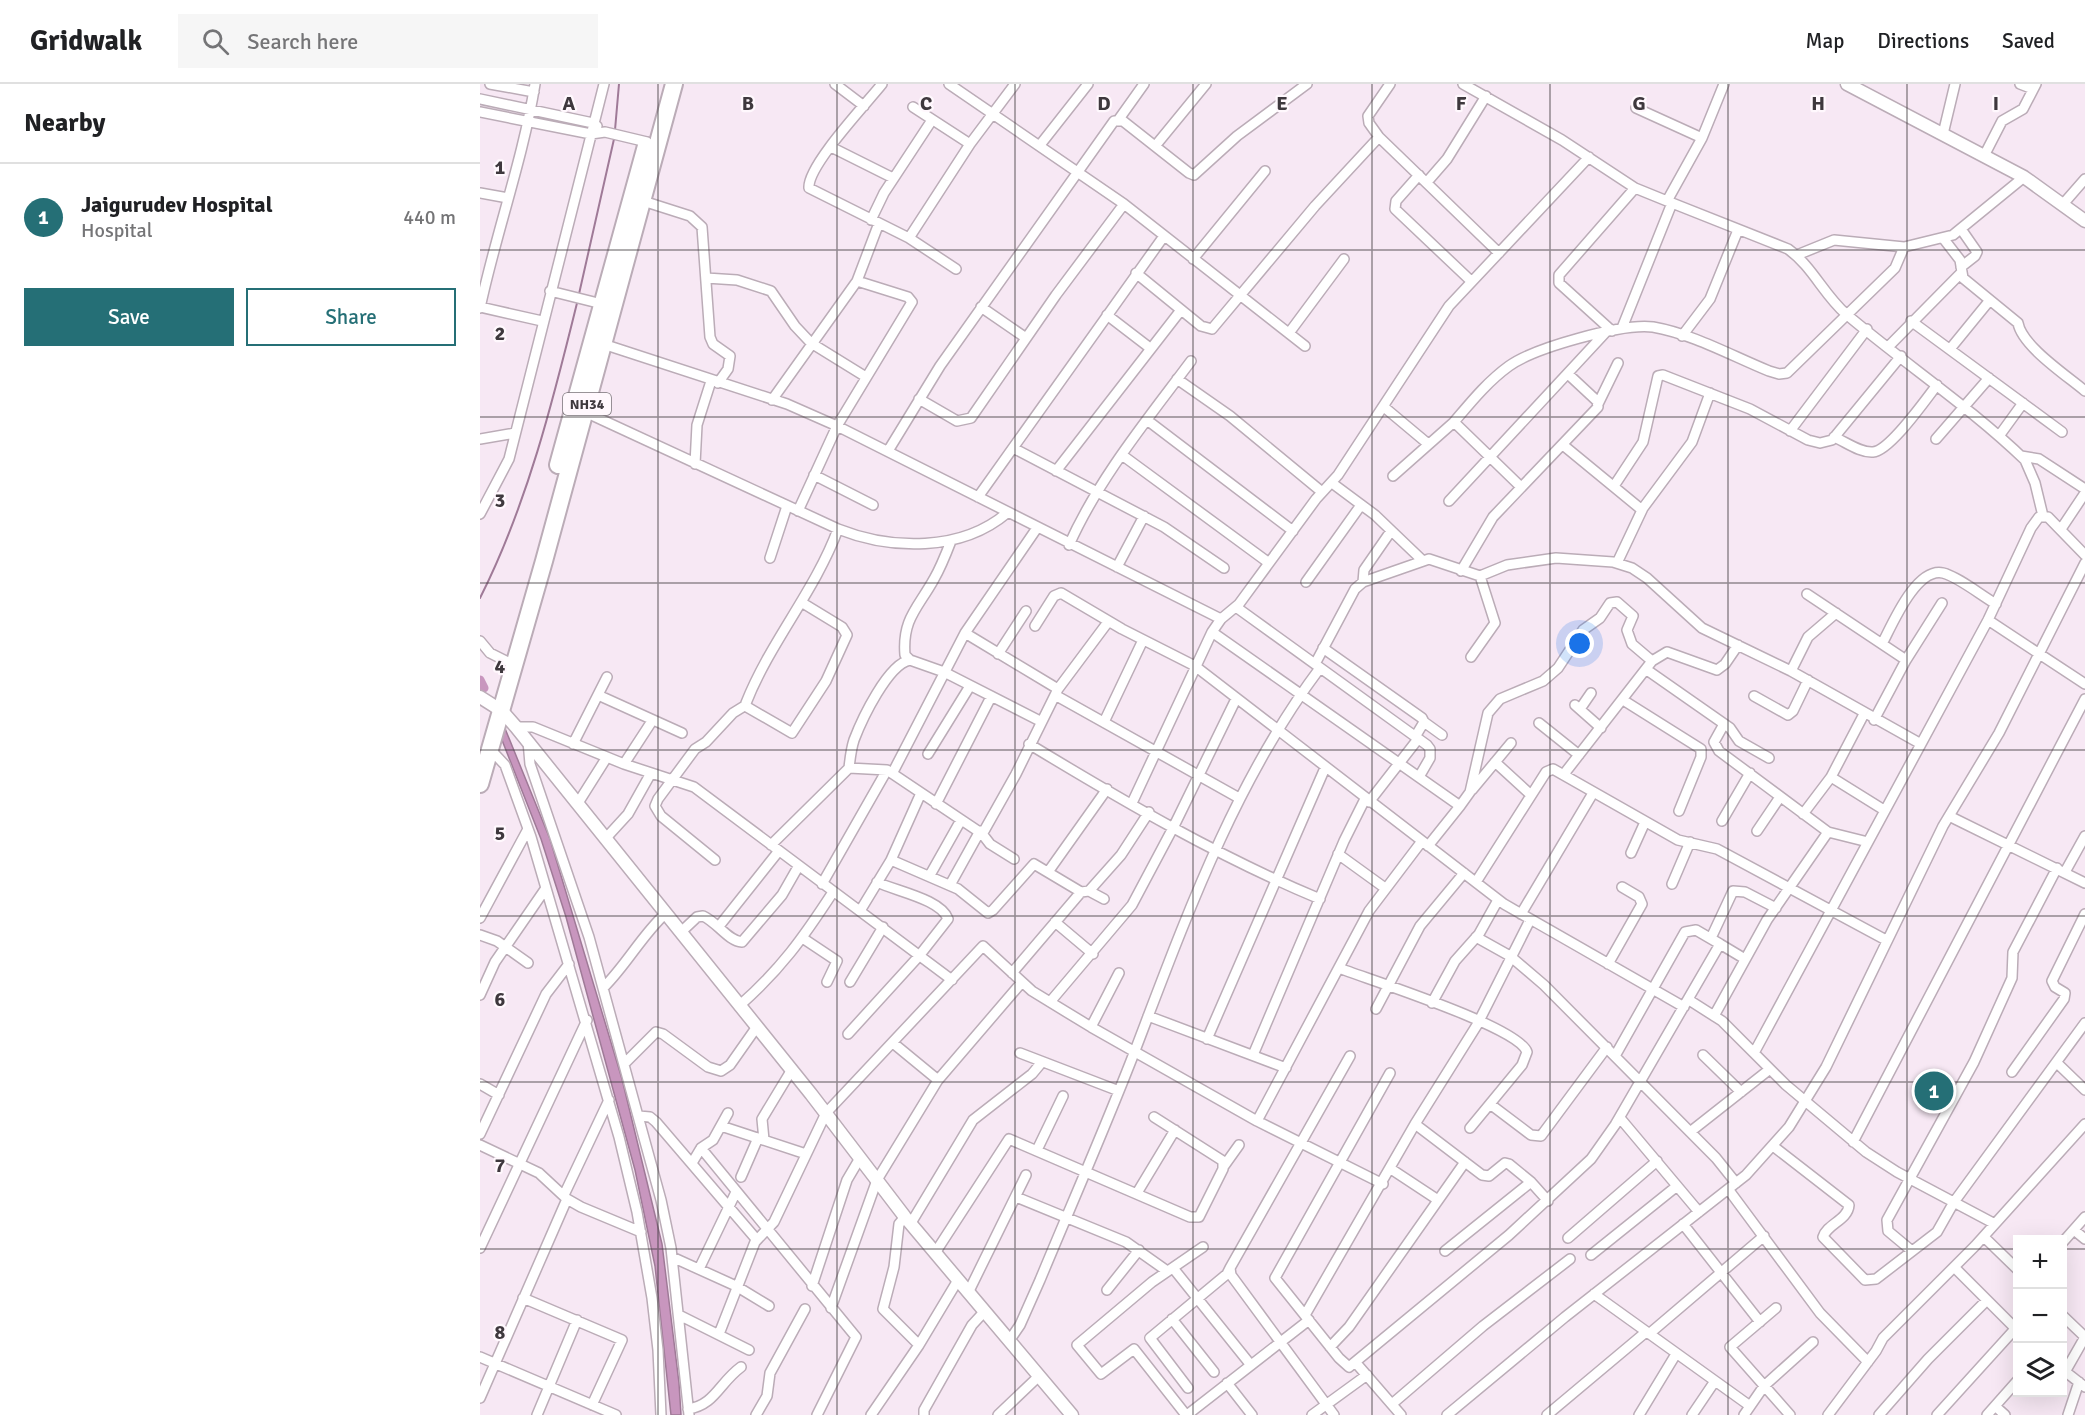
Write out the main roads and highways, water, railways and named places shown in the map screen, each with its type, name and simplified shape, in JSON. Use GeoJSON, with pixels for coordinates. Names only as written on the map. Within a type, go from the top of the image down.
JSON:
{"type":"FeatureCollection","features":[{"type":"Feature","properties":{"kind":"highway","name":"NH34"},"geometry":{"type":"LineString","coordinates":[[480,784],[490,726],[588,300],[639,140],[663,84]]}},
{"type":"Feature","properties":{"kind":"highway","name":"NH34"},"geometry":{"type":"LineString","coordinates":[[490,726],[585,412],[674,84]]}},
{"type":"Feature","properties":{"kind":"waterway"},"geometry":{"type":"LineString","coordinates":[[615,130],[619,84]]}},
{"type":"Feature","properties":{"kind":"waterway"},"geometry":{"type":"LineString","coordinates":[[579,294],[614,139]]}},
{"type":"Feature","properties":{"kind":"waterway"},"geometry":{"type":"LineString","coordinates":[[480,598],[497,563],[525,489],[559,376],[578,299]]}},
{"type":"Feature","properties":{"kind":"waterway"},"geometry":{"type":"LineString","coordinates":[[480,680],[484,688]]}},
{"type":"Feature","properties":{"kind":"place","name":"Jaigurudev Hospital"},"geometry":{"type":"Point","coordinates":[1934,1091]}}]}
